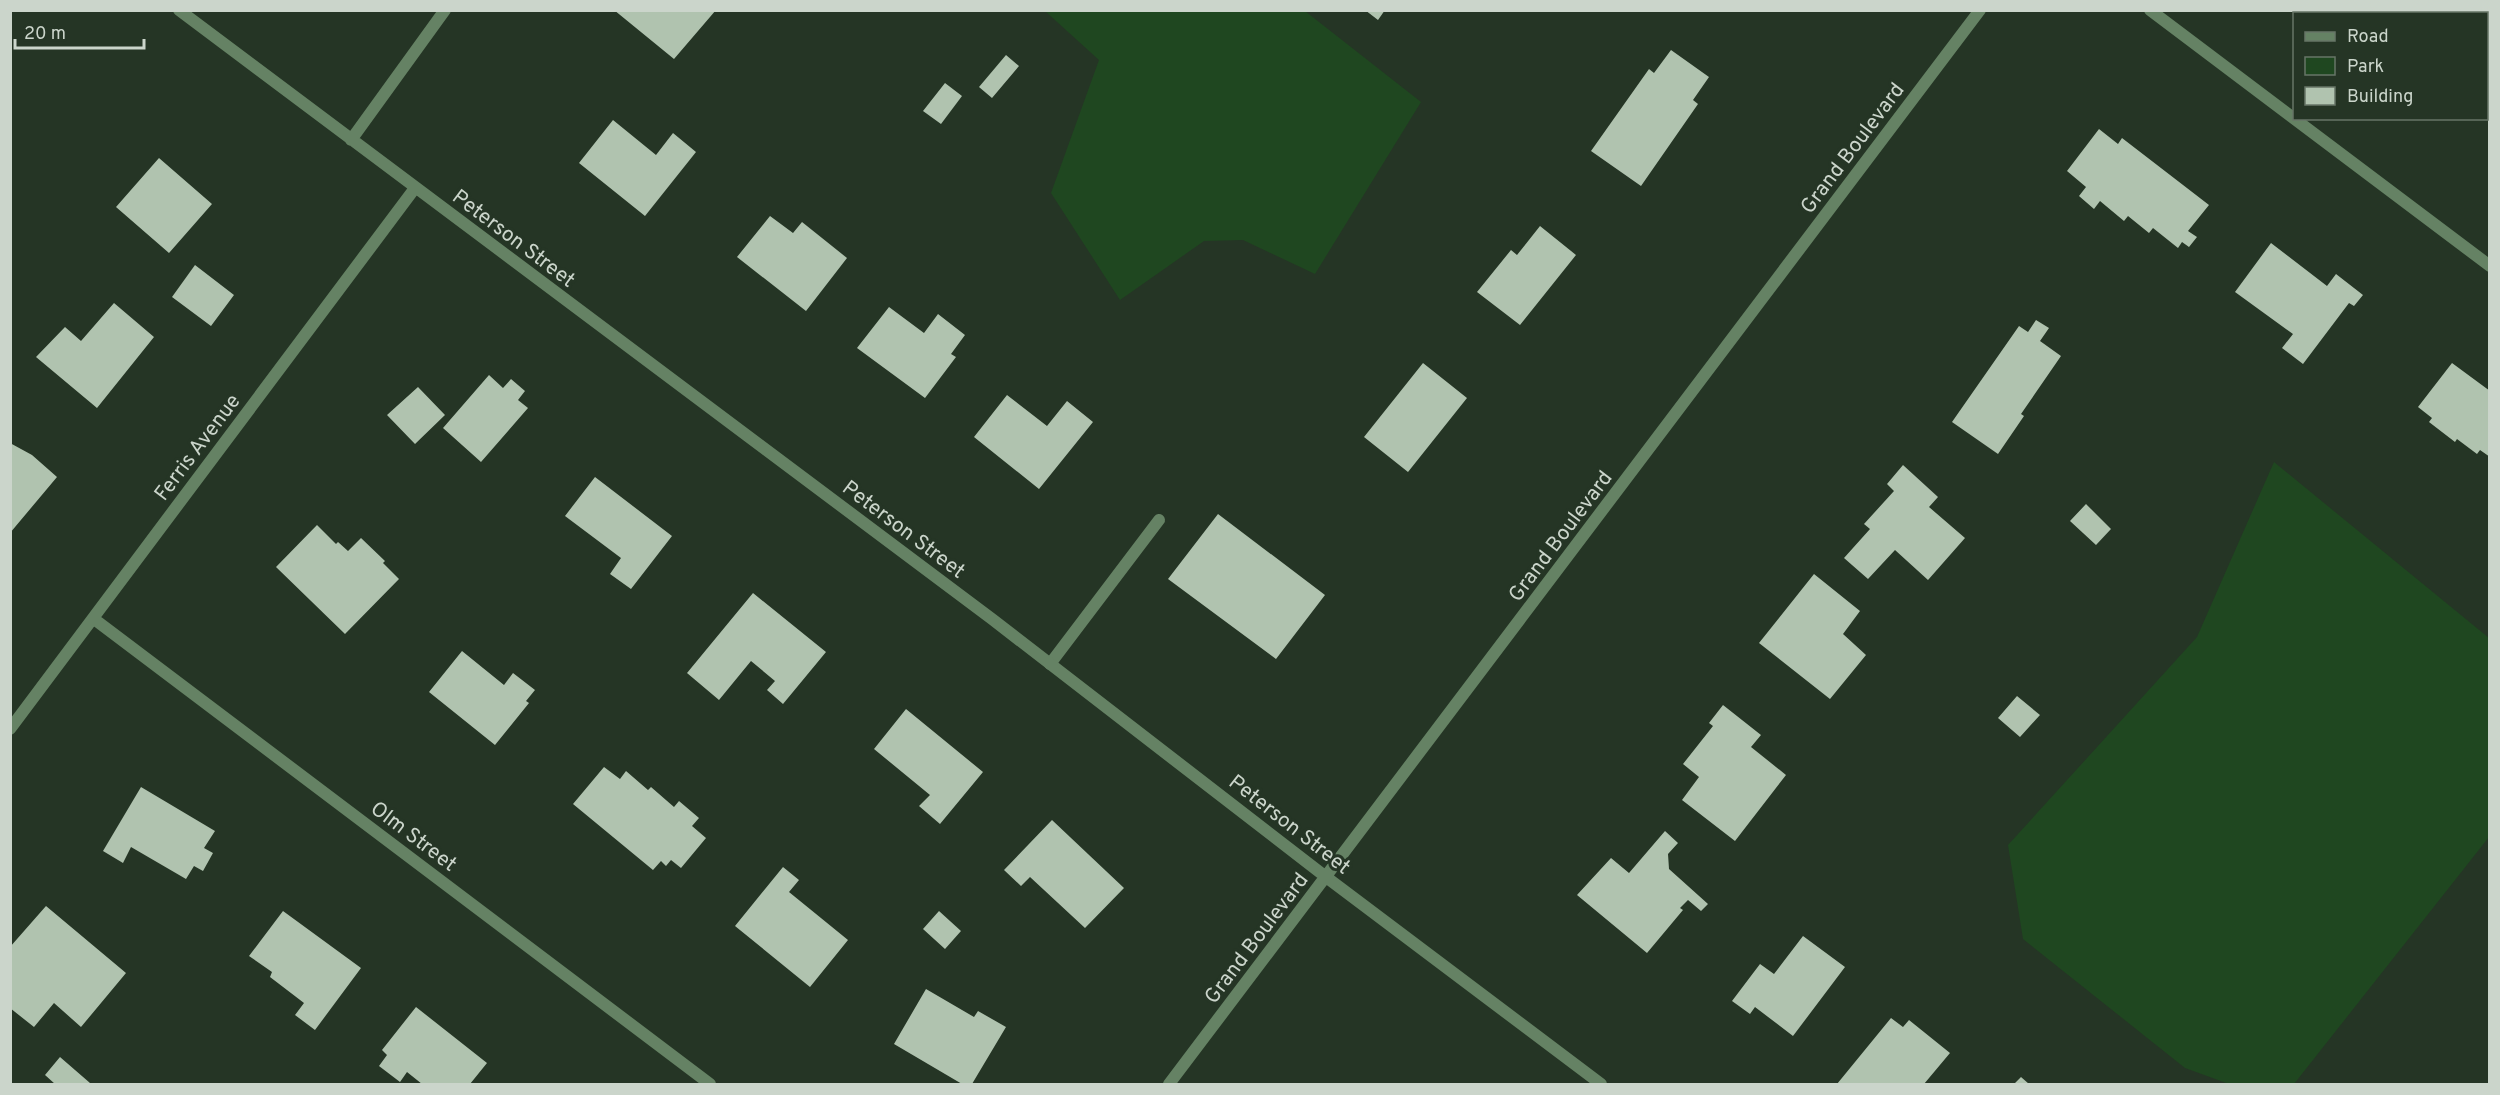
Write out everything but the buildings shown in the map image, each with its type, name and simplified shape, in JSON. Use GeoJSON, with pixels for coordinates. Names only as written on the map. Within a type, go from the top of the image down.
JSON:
{"type":"FeatureCollection","features":[{"type":"Feature","properties":{"kind":"street","name":"Peterson Street"},"geometry":{"type":"LineString","coordinates":[[179,10],[1050,664],[1326,877],[1601,1084]]}},
{"type":"Feature","properties":{"kind":"street"},"geometry":{"type":"LineString","coordinates":[[351,140],[445,10]]}},
{"type":"Feature","properties":{"kind":"street","name":"Grand Boulevard"},"geometry":{"type":"LineString","coordinates":[[1169,1084],[1980,10]]}},
{"type":"Feature","properties":{"kind":"street"},"geometry":{"type":"LineString","coordinates":[[2150,10],[2293,118]]}},
{"type":"Feature","properties":{"kind":"street"},"geometry":{"type":"LineString","coordinates":[[2296,120],[2490,266]]}},
{"type":"Feature","properties":{"kind":"street","name":"Ferris Avenue"},"geometry":{"type":"LineString","coordinates":[[10,729],[415,188]]}},
{"type":"Feature","properties":{"kind":"street"},"geometry":{"type":"LineString","coordinates":[[1050,664],[1159,520]]}},
{"type":"Feature","properties":{"kind":"street","name":"Olm Street"},"geometry":{"type":"LineString","coordinates":[[94,619],[710,1084]]}},
{"type":"Feature","properties":{"kind":"green space"},"geometry":{"type":"Polygon","coordinates":[[[1045,11],[1305,11],[1421,102],[1315,274],[1243,240],[1204,241],[1120,300],[1051,193],[1099,60],[1045,11]]]}},
{"type":"Feature","properties":{"kind":"green space"},"geometry":{"type":"Polygon","coordinates":[[[2274,462],[2489,638],[2489,837],[2294,1084],[2229,1084],[2185,1068],[2023,939],[2008,845],[2197,637],[2274,462]]]}}]}
